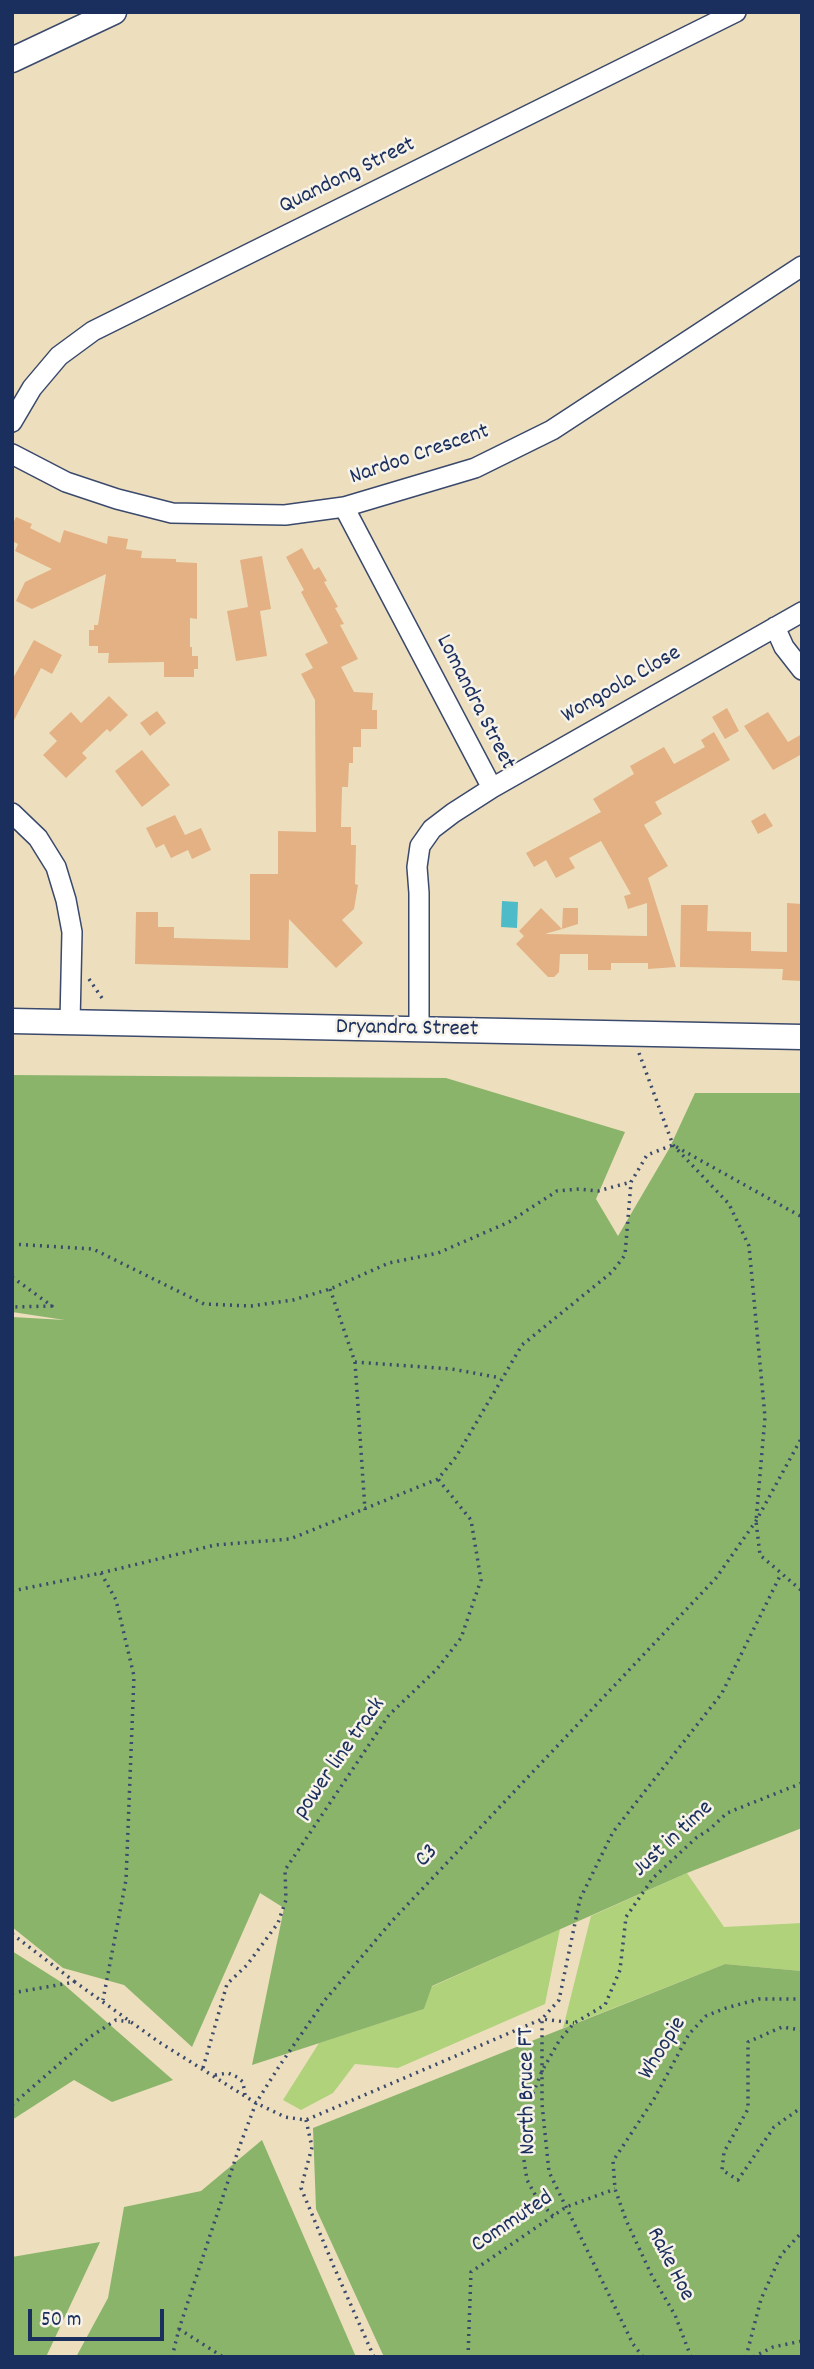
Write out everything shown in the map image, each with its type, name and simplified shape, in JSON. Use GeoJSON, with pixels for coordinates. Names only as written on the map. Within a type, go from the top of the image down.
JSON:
{"type":"FeatureCollection","features":[{"type":"Feature","properties":{"kind":"street"},"geometry":{"type":"LineString","coordinates":[[12,60],[114,12]]}},
{"type":"Feature","properties":{"kind":"street","name":"Quandong Street"},"geometry":{"type":"LineString","coordinates":[[12,422],[32,388],[59,356],[93,331],[736,12]]}},
{"type":"Feature","properties":{"kind":"street","name":"Nardoo Crescent"},"geometry":{"type":"LineString","coordinates":[[12,454],[65,482],[172,513],[285,515],[344,507],[475,468],[552,430],[802,266]]}},
{"type":"Feature","properties":{"kind":"street","name":"Lomandra Street"},"geometry":{"type":"LineString","coordinates":[[344,507],[492,788],[432,829],[420,846],[417,867],[419,1030]]}},
{"type":"Feature","properties":{"kind":"street","name":"Wongoola Close"},"geometry":{"type":"LineString","coordinates":[[492,788],[802,612]]}},
{"type":"Feature","properties":{"kind":"street"},"geometry":{"type":"LineString","coordinates":[[775,627],[784,647],[802,670]]}},
{"type":"Feature","properties":{"kind":"street"},"geometry":{"type":"LineString","coordinates":[[12,813],[38,838],[56,867],[66,900],[72,932],[71,1022]]}},
{"type":"Feature","properties":{"kind":"street","name":"Dryandra Street"},"geometry":{"type":"LineString","coordinates":[[12,1021],[802,1037]]}},
{"type":"Feature","properties":{"kind":"path"},"geometry":{"type":"LineString","coordinates":[[632,1034],[673,1145],[729,1204],[749,1246],[765,1417],[756,1521],[760,1555],[802,1591]]}},
{"type":"Feature","properties":{"kind":"path"},"geometry":{"type":"LineString","coordinates":[[12,1591],[215,1545],[290,1539],[438,1479],[456,1457],[522,1345],[612,1272],[625,1255],[631,1182],[648,1155],[673,1145]]}},
{"type":"Feature","properties":{"kind":"path"},"geometry":{"type":"LineString","coordinates":[[673,1145],[802,1217]]}},
{"type":"Feature","properties":{"kind":"path"},"geometry":{"type":"LineString","coordinates":[[12,1244],[93,1249],[204,1304],[251,1306],[293,1300],[330,1289],[389,1263],[439,1253],[509,1222],[556,1191],[598,1191],[631,1182]]}},
{"type":"Feature","properties":{"kind":"path"},"geometry":{"type":"LineString","coordinates":[[12,1277],[52,1306],[12,1307]]}},
{"type":"Feature","properties":{"kind":"path"},"geometry":{"type":"LineString","coordinates":[[330,1289],[355,1362],[365,1510]]}},
{"type":"Feature","properties":{"kind":"path"},"geometry":{"type":"LineString","coordinates":[[355,1362],[452,1369],[501,1378]]}},
{"type":"Feature","properties":{"kind":"path","name":"C3"},"geometry":{"type":"LineString","coordinates":[[172,2357],[240,2144],[257,2103],[326,2000],[392,1921],[716,1577],[756,1521],[802,1437]]}},
{"type":"Feature","properties":{"kind":"path","name":"power line track"},"geometry":{"type":"LineString","coordinates":[[203,2068],[227,1984],[247,1965],[278,1923],[286,1900],[285,1870],[389,1715],[437,1669],[461,1638],[481,1580],[471,1520],[438,1479]]}},
{"type":"Feature","properties":{"kind":"path"},"geometry":{"type":"LineString","coordinates":[[100,1573],[116,1600],[134,1676],[126,1880],[103,2000]]}},
{"type":"Feature","properties":{"kind":"path","name":"North Bruce FT"},"geometry":{"type":"LineString","coordinates":[[643,2357],[633,2344],[549,2172],[542,2104],[542,2019],[559,2000],[580,1899],[613,1832],[722,1693],[780,1574]]}},
{"type":"Feature","properties":{"kind":"path","name":"Just in time"},"geometry":{"type":"LineString","coordinates":[[553,2216],[538,2200],[527,2180],[522,2147],[526,2111],[542,2071],[559,2041],[574,2023],[605,2005],[620,1970],[625,1917],[653,1878],[727,1813],[802,1783]]}},
{"type":"Feature","properties":{"kind":"path"},"geometry":{"type":"LineString","coordinates":[[12,1934],[159,2042],[257,2103],[285,2117],[306,2120],[542,2019],[574,2023]]}},
{"type":"Feature","properties":{"kind":"path"},"geometry":{"type":"LineString","coordinates":[[12,1993],[75,1982]]}},
{"type":"Feature","properties":{"kind":"path","name":"Whoopie"},"geometry":{"type":"LineString","coordinates":[[615,2189],[613,2161],[654,2099],[689,2034],[706,2016],[760,1999],[802,1999]]}},
{"type":"Feature","properties":{"kind":"path"},"geometry":{"type":"LineString","coordinates":[[12,2105],[90,2037],[116,2020],[133,2023]]}},
{"type":"Feature","properties":{"kind":"path"},"geometry":{"type":"LineString","coordinates":[[802,2030],[782,2026],[748,2042],[748,2109],[724,2152],[722,2170],[738,2180],[775,2127],[802,2107]]}},
{"type":"Feature","properties":{"kind":"path"},"geometry":{"type":"LineString","coordinates":[[213,2075],[228,2073],[237,2077],[243,2082],[245,2095]]}},
{"type":"Feature","properties":{"kind":"path"},"geometry":{"type":"LineString","coordinates":[[306,2120],[312,2147],[302,2188],[374,2357]]}},
{"type":"Feature","properties":{"kind":"path","name":"Commuted"},"geometry":{"type":"LineString","coordinates":[[468,2357],[471,2272],[566,2207],[615,2189]]}},
{"type":"Feature","properties":{"kind":"path","name":"Rake Hoe"},"geometry":{"type":"LineString","coordinates":[[615,2189],[652,2276],[676,2315],[691,2357]]}},
{"type":"Feature","properties":{"kind":"path"},"geometry":{"type":"LineString","coordinates":[[746,2357],[761,2299],[781,2255],[802,2232]]}},
{"type":"Feature","properties":{"kind":"path"},"geometry":{"type":"LineString","coordinates":[[179,2329],[223,2357]]}},
{"type":"Feature","properties":{"kind":"path"},"geometry":{"type":"LineString","coordinates":[[752,2357],[773,2347],[802,2341]]}},
{"type":"Feature","properties":{"kind":"green space"},"geometry":{"type":"Polygon","coordinates":[[[12,1075],[446,1078],[625,1132],[596,1199],[618,1236],[669,1149],[695,1093],[802,1093],[802,1828],[687,1873],[432,1986],[424,2009],[252,2065],[284,1908],[260,1893],[192,2047],[124,1985],[63,1968],[12,1927],[12,1317],[65,1320],[12,1312],[12,1075]]]}},
{"type":"Feature","properties":{"kind":"green space"},"geometry":{"type":"Polygon","coordinates":[[[687,1873],[724,1927],[802,1923],[802,1971],[725,1964],[563,2028],[591,1916],[687,1873]]]}},
{"type":"Feature","properties":{"kind":"green space"},"geometry":{"type":"Polygon","coordinates":[[[560,1929],[545,2004],[398,2068],[355,2064],[333,2093],[301,2110],[283,2100],[319,2043],[424,2009],[431,1987],[560,1929]]]}},
{"type":"Feature","properties":{"kind":"green space"},"geometry":{"type":"Polygon","coordinates":[[[12,1951],[61,1982],[173,2080],[112,2102],[74,2080],[12,2120],[12,1951]]]}},
{"type":"Feature","properties":{"kind":"green space"},"geometry":{"type":"Polygon","coordinates":[[[725,1964],[802,1971],[802,2357],[384,2357],[316,2209],[313,2128],[725,1964]]]}},
{"type":"Feature","properties":{"kind":"green space"},"geometry":{"type":"Polygon","coordinates":[[[262,2140],[356,2357],[76,2357],[108,2298],[124,2207],[201,2191],[262,2140]]]}},
{"type":"Feature","properties":{"kind":"green space"},"geometry":{"type":"Polygon","coordinates":[[[100,2242],[46,2357],[12,2357],[12,2257],[100,2242]]]}},
{"type":"Feature","properties":{"kind":"water"},"geometry":{"type":"Polygon","coordinates":[[[502,901],[518,902],[517,928],[501,927],[502,901]]]}},
{"type":"Feature","properties":{"kind":"building"},"geometry":{"type":"Polygon","coordinates":[[[16,517],[32,524],[30,528],[60,543],[64,530],[107,544],[108,536],[128,539],[126,549],[142,551],[141,558],[176,559],[176,562],[197,563],[197,619],[190,618],[190,647],[192,656],[198,656],[198,669],[194,669],[194,677],[164,677],[164,662],[108,663],[109,653],[98,653],[98,646],[89,646],[89,630],[94,630],[94,625],[98,625],[106,574],[32,609],[16,601],[25,582],[52,569],[15,551],[18,544],[12,541],[12,526],[16,517]]]}},
{"type":"Feature","properties":{"kind":"building"},"geometry":{"type":"Polygon","coordinates":[[[302,548],[314,570],[319,567],[327,581],[324,582],[344,624],[340,625],[358,659],[341,667],[354,692],[373,693],[372,710],[377,710],[377,729],[361,729],[361,747],[353,747],[353,763],[349,763],[348,787],[342,787],[341,827],[351,827],[351,845],[356,845],[355,884],[358,885],[354,909],[342,920],[363,943],[336,968],[289,919],[288,968],[135,964],[136,912],[158,912],[158,927],[174,927],[174,938],[250,940],[250,874],[278,874],[278,831],[316,832],[315,700],[301,674],[313,668],[305,654],[328,643],[286,557],[302,548]]]}},
{"type":"Feature","properties":{"kind":"building"},"geometry":{"type":"Polygon","coordinates":[[[262,556],[271,609],[260,611],[267,656],[236,661],[227,611],[248,607],[240,560],[262,556]]]}},
{"type":"Feature","properties":{"kind":"building"},"geometry":{"type":"Polygon","coordinates":[[[34,640],[62,655],[52,674],[41,668],[12,724],[12,680],[34,640]]]}},
{"type":"Feature","properties":{"kind":"building"},"geometry":{"type":"Polygon","coordinates":[[[109,696],[128,715],[110,732],[107,729],[82,753],[87,758],[66,778],[43,755],[57,741],[49,733],[71,712],[81,723],[109,696]]]}},
{"type":"Feature","properties":{"kind":"building"},"geometry":{"type":"Polygon","coordinates":[[[727,708],[739,731],[725,739],[712,717],[727,708]]]}},
{"type":"Feature","properties":{"kind":"building"},"geometry":{"type":"Polygon","coordinates":[[[157,711],[166,723],[150,736],[140,723],[157,711]]]}},
{"type":"Feature","properties":{"kind":"building"},"geometry":{"type":"Polygon","coordinates":[[[768,712],[788,742],[802,734],[802,754],[773,770],[744,726],[768,712]]]}},
{"type":"Feature","properties":{"kind":"building"},"geometry":{"type":"Polygon","coordinates":[[[714,732],[730,760],[655,802],[662,814],[644,825],[668,866],[648,878],[676,967],[648,969],[648,963],[611,963],[611,970],[588,970],[588,954],[560,954],[559,972],[554,977],[548,977],[516,944],[524,936],[519,931],[541,908],[562,929],[545,934],[647,936],[647,903],[628,909],[624,896],[631,894],[601,841],[569,858],[575,868],[556,878],[546,860],[534,867],[526,853],[601,812],[593,799],[634,774],[630,766],[664,747],[674,764],[705,747],[701,740],[714,732]]]}},
{"type":"Feature","properties":{"kind":"building"},"geometry":{"type":"Polygon","coordinates":[[[142,750],[170,785],[142,807],[115,771],[142,750]]]}},
{"type":"Feature","properties":{"kind":"building"},"geometry":{"type":"Polygon","coordinates":[[[765,813],[773,826],[758,834],[751,821],[765,813]]]}},
{"type":"Feature","properties":{"kind":"building"},"geometry":{"type":"Polygon","coordinates":[[[175,815],[185,835],[201,828],[211,850],[192,859],[188,850],[171,858],[164,844],[156,848],[146,828],[175,815]]]}},
{"type":"Feature","properties":{"kind":"building"},"geometry":{"type":"Polygon","coordinates":[[[787,903],[802,904],[802,981],[782,980],[783,969],[680,967],[681,905],[708,905],[707,931],[751,932],[751,951],[787,952],[787,903]]]}},
{"type":"Feature","properties":{"kind":"building"},"geometry":{"type":"Polygon","coordinates":[[[563,908],[578,908],[578,924],[562,929],[563,908]]]}}]}
